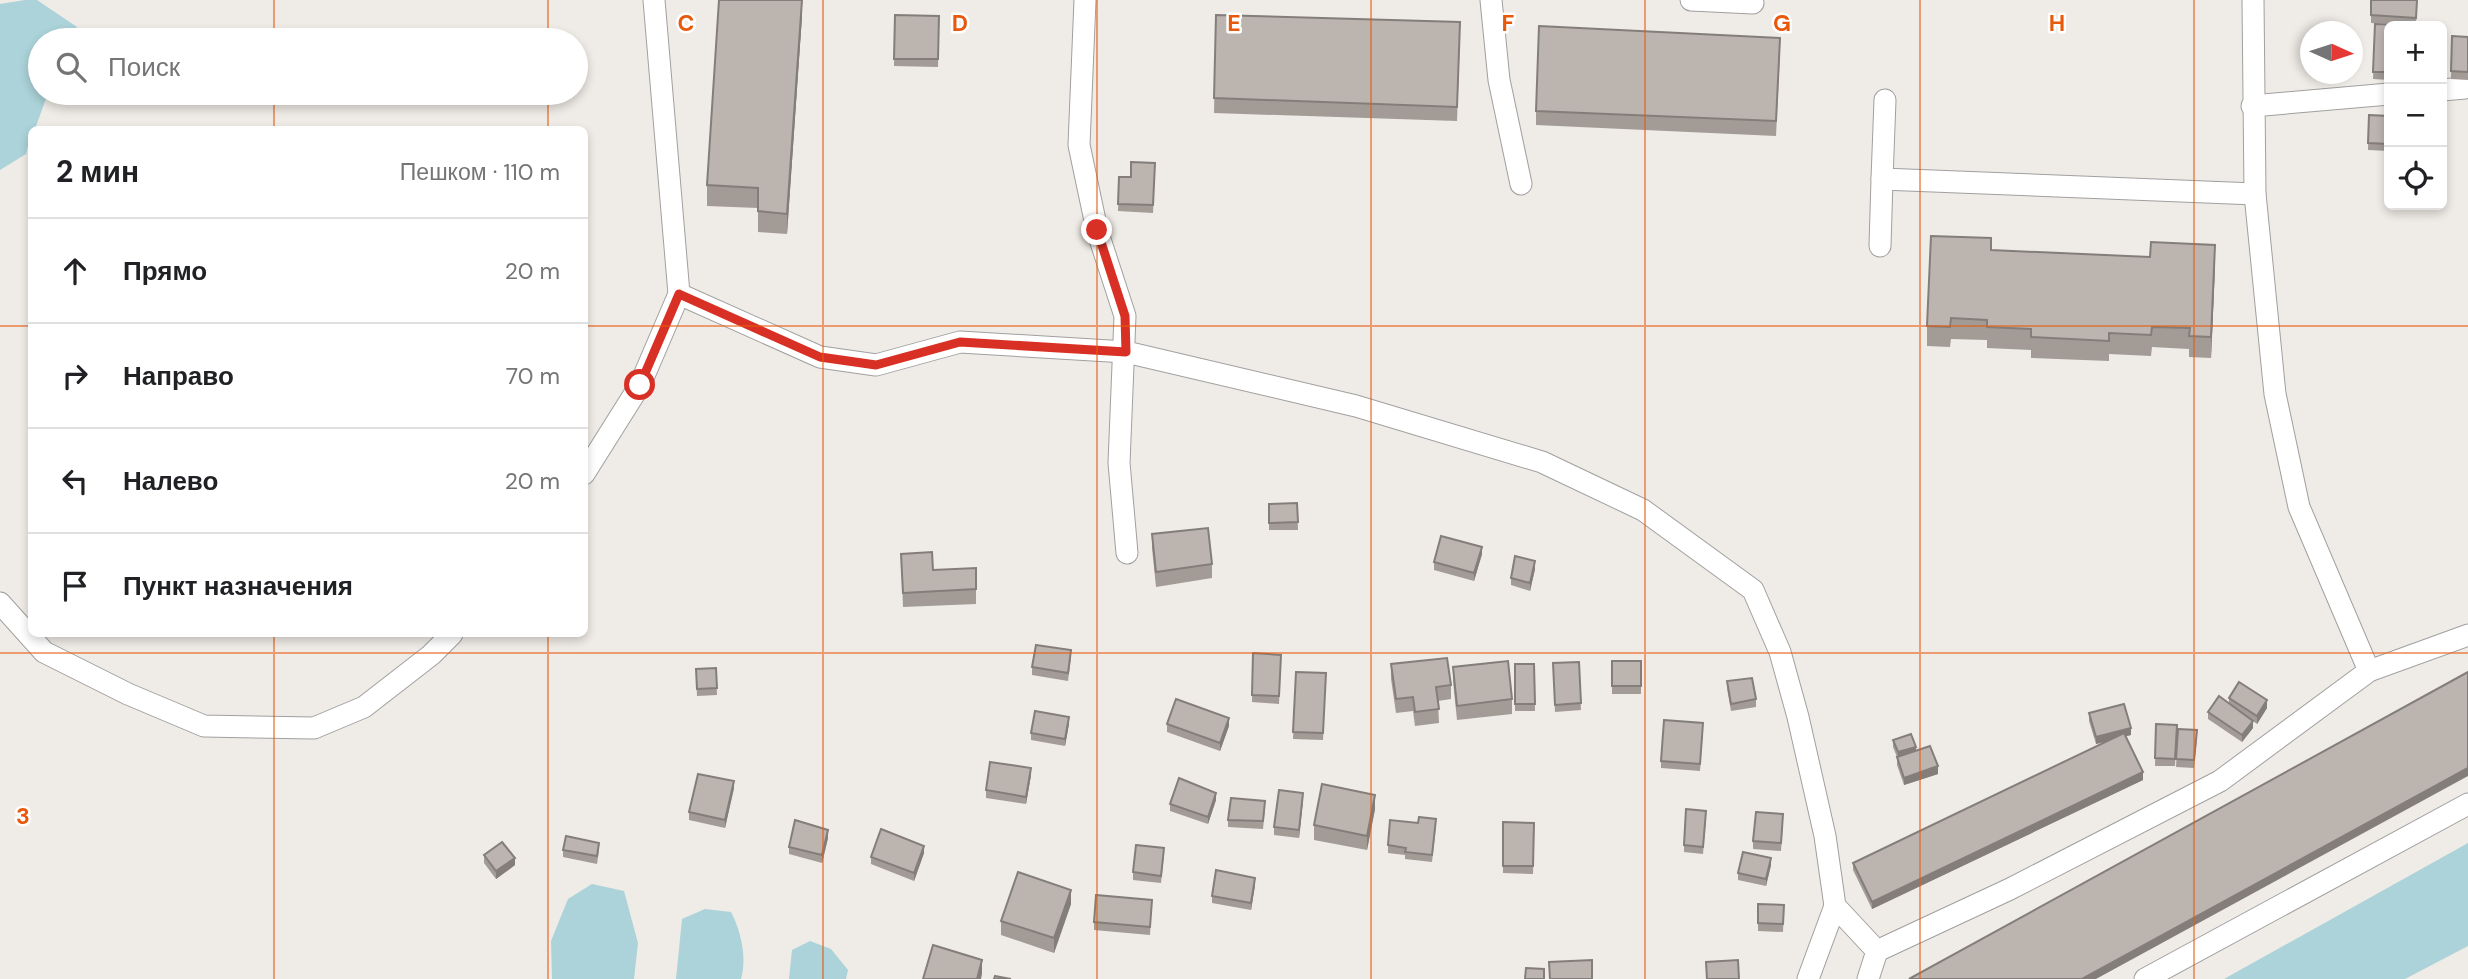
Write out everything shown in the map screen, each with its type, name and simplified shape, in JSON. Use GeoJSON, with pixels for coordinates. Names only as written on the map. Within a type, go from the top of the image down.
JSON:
{"type":"FeatureCollection","features":[{"type":"Feature","properties":{"kind":"lane"},"geometry":{"type":"LineString","coordinates":[[588,468],[640,385],[679,294],[654,0]]}},
{"type":"Feature","properties":{"kind":"lane"},"geometry":{"type":"LineString","coordinates":[[1084,0],[1079,145],[1097,230],[1125,316],[1126,352],[1119,463],[1127,553]]}},
{"type":"Feature","properties":{"kind":"lane"},"geometry":{"type":"LineString","coordinates":[[1491,0],[1499,79],[1521,184]]}},
{"type":"Feature","properties":{"kind":"lane"},"geometry":{"type":"LineString","coordinates":[[1691,0],[1753,3]]}},
{"type":"Feature","properties":{"kind":"lane"},"geometry":{"type":"LineString","coordinates":[[2253,0],[2255,194],[2275,394],[2299,507],[2369,671]]}},
{"type":"Feature","properties":{"kind":"lane"},"geometry":{"type":"LineString","coordinates":[[2447,90],[2465,88]]}},
{"type":"Feature","properties":{"kind":"lane"},"geometry":{"type":"LineString","coordinates":[[2252,106],[2384,94]]}},
{"type":"Feature","properties":{"kind":"lane"},"geometry":{"type":"LineString","coordinates":[[1880,246],[1885,100]]}},
{"type":"Feature","properties":{"kind":"lane"},"geometry":{"type":"LineString","coordinates":[[1882,179],[2255,194]]}},
{"type":"Feature","properties":{"kind":"lane"},"geometry":{"type":"LineString","coordinates":[[679,294],[820,357],[876,365],[960,342],[1126,352],[1356,406],[1542,462],[1643,510],[1753,590],[1780,652],[1825,836],[1835,906],[1808,979]]}},
{"type":"Feature","properties":{"kind":"lane"},"geometry":{"type":"LineString","coordinates":[[0,603],[28,634]]}},
{"type":"Feature","properties":{"kind":"lane"},"geometry":{"type":"LineString","coordinates":[[1868,979],[1877,951],[2010,889],[2221,781],[2369,671],[2468,635]]}},
{"type":"Feature","properties":{"kind":"lane"},"geometry":{"type":"LineString","coordinates":[[31,637],[44,652],[128,694],[204,726],[314,728],[364,707],[431,655],[449,637]]}},
{"type":"Feature","properties":{"kind":"lane"},"geometry":{"type":"LineString","coordinates":[[2145,979],[2468,804]]}},
{"type":"Feature","properties":{"kind":"lane"},"geometry":{"type":"LineString","coordinates":[[1835,906],[1877,951]]}},
{"type":"Feature","properties":{"kind":"water"},"geometry":{"type":"Polygon","coordinates":[[[37,0],[77,27],[28,28],[28,105],[44,105],[36,126],[28,126],[26,154],[0,170],[0,4],[37,0]]]}},
{"type":"Feature","properties":{"kind":"water"},"geometry":{"type":"Polygon","coordinates":[[[2468,843],[2468,946],[2405,979],[2224,979],[2468,843]]]}},
{"type":"Feature","properties":{"kind":"water"},"geometry":{"type":"Polygon","coordinates":[[[592,884],[624,891],[638,943],[634,979],[552,979],[551,941],[568,899],[592,884]]]}},
{"type":"Feature","properties":{"kind":"water"},"geometry":{"type":"Polygon","coordinates":[[[705,909],[731,912],[742,945],[741,979],[676,979],[682,919],[705,909]]]}},
{"type":"Feature","properties":{"kind":"water"},"geometry":{"type":"Polygon","coordinates":[[[810,941],[831,949],[848,970],[846,979],[789,979],[792,950],[810,941]]]}},
{"type":"Feature","properties":{"kind":"building"},"geometry":{"type":"Polygon","coordinates":[[[719,0],[802,0],[787,214],[758,211],[758,188],[707,185],[719,0]]]}},
{"type":"Feature","properties":{"kind":"building"},"geometry":{"type":"Polygon","coordinates":[[[2371,0],[2417,0],[2416,18],[2371,15],[2371,0]]]}},
{"type":"Feature","properties":{"kind":"building"},"geometry":{"type":"Polygon","coordinates":[[[895,15],[939,16],[938,59],[894,59],[895,15]]]}},
{"type":"Feature","properties":{"kind":"building"},"geometry":{"type":"Polygon","coordinates":[[[1216,15],[1460,22],[1457,107],[1214,98],[1216,15]]]}},
{"type":"Feature","properties":{"kind":"building"},"geometry":{"type":"Polygon","coordinates":[[[2375,24],[2384,24],[2384,72],[2373,72],[2375,24]]]}},
{"type":"Feature","properties":{"kind":"building"},"geometry":{"type":"Polygon","coordinates":[[[1539,26],[1780,38],[1776,121],[1536,111],[1539,26]]]}},
{"type":"Feature","properties":{"kind":"building"},"geometry":{"type":"Polygon","coordinates":[[[2452,36],[2468,37],[2468,72],[2451,71],[2452,36]]]}},
{"type":"Feature","properties":{"kind":"building"},"geometry":{"type":"Polygon","coordinates":[[[2369,115],[2384,116],[2384,144],[2368,143],[2369,115]]]}},
{"type":"Feature","properties":{"kind":"building"},"geometry":{"type":"Polygon","coordinates":[[[1131,162],[1155,163],[1153,205],[1118,204],[1119,177],[1131,177],[1131,162]]]}},
{"type":"Feature","properties":{"kind":"building"},"geometry":{"type":"Polygon","coordinates":[[[1931,236],[1991,238],[1991,250],[2150,257],[2151,242],[2215,245],[2211,337],[2189,336],[2190,328],[2152,327],[2151,335],[2109,333],[2109,341],[2031,337],[2031,329],[1987,327],[1987,320],[1951,318],[1950,327],[1927,326],[1931,236]]]}},
{"type":"Feature","properties":{"kind":"building"},"geometry":{"type":"Polygon","coordinates":[[[1297,503],[1298,522],[1269,523],[1269,504],[1297,503]]]}},
{"type":"Feature","properties":{"kind":"building"},"geometry":{"type":"Polygon","coordinates":[[[1208,528],[1212,564],[1156,572],[1152,534],[1208,528]]]}},
{"type":"Feature","properties":{"kind":"building"},"geometry":{"type":"Polygon","coordinates":[[[1441,536],[1482,547],[1474,573],[1434,562],[1441,536]]]}},
{"type":"Feature","properties":{"kind":"building"},"geometry":{"type":"Polygon","coordinates":[[[932,552],[933,570],[976,568],[976,589],[903,593],[901,554],[932,552]]]}},
{"type":"Feature","properties":{"kind":"building"},"geometry":{"type":"Polygon","coordinates":[[[1515,556],[1535,561],[1530,583],[1511,578],[1515,556]]]}},
{"type":"Feature","properties":{"kind":"building"},"geometry":{"type":"Polygon","coordinates":[[[1036,645],[1071,650],[1068,673],[1032,667],[1036,645]]]}},
{"type":"Feature","properties":{"kind":"building"},"geometry":{"type":"Polygon","coordinates":[[[1253,653],[1281,655],[1279,696],[1252,695],[1253,653]]]}},
{"type":"Feature","properties":{"kind":"building"},"geometry":{"type":"Polygon","coordinates":[[[1447,658],[1451,685],[1436,687],[1439,709],[1415,712],[1413,697],[1396,699],[1391,664],[1447,658]]]}},
{"type":"Feature","properties":{"kind":"building"},"geometry":{"type":"Polygon","coordinates":[[[1508,661],[1512,699],[1457,706],[1453,667],[1508,661]]]}},
{"type":"Feature","properties":{"kind":"building"},"geometry":{"type":"Polygon","coordinates":[[[1612,661],[1641,661],[1641,686],[1612,686],[1612,661]]]}},
{"type":"Feature","properties":{"kind":"building"},"geometry":{"type":"Polygon","coordinates":[[[1579,662],[1581,703],[1555,705],[1553,663],[1579,662]]]}},
{"type":"Feature","properties":{"kind":"building"},"geometry":{"type":"Polygon","coordinates":[[[1515,664],[1534,664],[1535,704],[1515,704],[1515,664]]]}},
{"type":"Feature","properties":{"kind":"building"},"geometry":{"type":"Polygon","coordinates":[[[716,668],[717,688],[697,689],[696,669],[716,668]]]}},
{"type":"Feature","properties":{"kind":"building"},"geometry":{"type":"Polygon","coordinates":[[[1296,672],[1326,673],[1323,733],[1293,732],[1296,672]]]}},
{"type":"Feature","properties":{"kind":"building"},"geometry":{"type":"Polygon","coordinates":[[[2468,672],[2468,768],[2082,979],[1909,979],[2468,672]]]}},
{"type":"Feature","properties":{"kind":"building"},"geometry":{"type":"Polygon","coordinates":[[[1752,678],[1756,699],[1731,704],[1727,681],[1752,678]]]}},
{"type":"Feature","properties":{"kind":"building"},"geometry":{"type":"Polygon","coordinates":[[[2239,682],[2267,700],[2257,716],[2229,698],[2239,682]]]}},
{"type":"Feature","properties":{"kind":"building"},"geometry":{"type":"Polygon","coordinates":[[[2219,696],[2253,721],[2242,735],[2208,712],[2219,696]]]}},
{"type":"Feature","properties":{"kind":"building"},"geometry":{"type":"Polygon","coordinates":[[[1176,699],[1229,718],[1220,743],[1167,724],[1176,699]]]}},
{"type":"Feature","properties":{"kind":"building"},"geometry":{"type":"Polygon","coordinates":[[[2124,704],[2131,728],[2096,737],[2089,713],[2124,704]]]}},
{"type":"Feature","properties":{"kind":"building"},"geometry":{"type":"Polygon","coordinates":[[[1035,711],[1069,717],[1065,739],[1031,733],[1035,711]]]}},
{"type":"Feature","properties":{"kind":"building"},"geometry":{"type":"Polygon","coordinates":[[[1664,720],[1703,723],[1700,764],[1661,761],[1664,720]]]}},
{"type":"Feature","properties":{"kind":"building"},"geometry":{"type":"Polygon","coordinates":[[[2156,724],[2177,725],[2175,759],[2155,758],[2156,724]]]}},
{"type":"Feature","properties":{"kind":"building"},"geometry":{"type":"Polygon","coordinates":[[[2178,729],[2197,730],[2194,760],[2176,759],[2178,729]]]}},
{"type":"Feature","properties":{"kind":"building"},"geometry":{"type":"Polygon","coordinates":[[[2124,733],[2143,772],[1872,902],[1853,863],[2124,733]]]}},
{"type":"Feature","properties":{"kind":"building"},"geometry":{"type":"Polygon","coordinates":[[[1911,734],[1916,747],[1898,752],[1893,740],[1911,734]]]}},
{"type":"Feature","properties":{"kind":"building"},"geometry":{"type":"Polygon","coordinates":[[[1930,746],[1938,766],[1904,778],[1897,757],[1930,746]]]}},
{"type":"Feature","properties":{"kind":"building"},"geometry":{"type":"Polygon","coordinates":[[[990,762],[1031,768],[1026,797],[986,790],[990,762]]]}},
{"type":"Feature","properties":{"kind":"building"},"geometry":{"type":"Polygon","coordinates":[[[698,774],[734,781],[725,820],[689,812],[698,774]]]}},
{"type":"Feature","properties":{"kind":"building"},"geometry":{"type":"Polygon","coordinates":[[[1179,778],[1216,793],[1208,817],[1170,804],[1179,778]]]}},
{"type":"Feature","properties":{"kind":"building"},"geometry":{"type":"Polygon","coordinates":[[[1322,784],[1375,795],[1367,836],[1314,825],[1322,784]]]}},
{"type":"Feature","properties":{"kind":"building"},"geometry":{"type":"Polygon","coordinates":[[[1279,790],[1303,793],[1299,830],[1274,827],[1279,790]]]}},
{"type":"Feature","properties":{"kind":"building"},"geometry":{"type":"Polygon","coordinates":[[[1231,798],[1265,801],[1263,821],[1228,820],[1231,798]]]}},
{"type":"Feature","properties":{"kind":"building"},"geometry":{"type":"Polygon","coordinates":[[[1686,809],[1706,811],[1703,847],[1684,845],[1686,809]]]}},
{"type":"Feature","properties":{"kind":"building"},"geometry":{"type":"Polygon","coordinates":[[[1756,812],[1783,814],[1781,843],[1753,841],[1756,812]]]}},
{"type":"Feature","properties":{"kind":"building"},"geometry":{"type":"Polygon","coordinates":[[[1419,817],[1436,819],[1432,855],[1405,852],[1406,848],[1388,845],[1390,820],[1418,823],[1419,817]]]}},
{"type":"Feature","properties":{"kind":"building"},"geometry":{"type":"Polygon","coordinates":[[[795,820],[828,830],[822,855],[789,847],[795,820]]]}},
{"type":"Feature","properties":{"kind":"building"},"geometry":{"type":"Polygon","coordinates":[[[1503,822],[1534,823],[1533,866],[1503,866],[1503,822]]]}},
{"type":"Feature","properties":{"kind":"building"},"geometry":{"type":"Polygon","coordinates":[[[881,829],[924,846],[914,873],[871,857],[881,829]]]}},
{"type":"Feature","properties":{"kind":"building"},"geometry":{"type":"Polygon","coordinates":[[[566,836],[599,843],[597,856],[563,850],[566,836]]]}},
{"type":"Feature","properties":{"kind":"building"},"geometry":{"type":"Polygon","coordinates":[[[502,842],[515,858],[496,871],[484,855],[502,842]]]}},
{"type":"Feature","properties":{"kind":"building"},"geometry":{"type":"Polygon","coordinates":[[[1136,845],[1164,848],[1161,876],[1133,872],[1136,845]]]}},
{"type":"Feature","properties":{"kind":"building"},"geometry":{"type":"Polygon","coordinates":[[[1743,852],[1771,858],[1766,879],[1738,873],[1743,852]]]}},
{"type":"Feature","properties":{"kind":"building"},"geometry":{"type":"Polygon","coordinates":[[[1216,870],[1255,878],[1251,903],[1212,896],[1216,870]]]}},
{"type":"Feature","properties":{"kind":"building"},"geometry":{"type":"Polygon","coordinates":[[[1018,872],[1071,890],[1054,938],[1001,921],[1018,872]]]}},
{"type":"Feature","properties":{"kind":"building"},"geometry":{"type":"Polygon","coordinates":[[[1096,895],[1152,900],[1150,927],[1094,922],[1096,895]]]}},
{"type":"Feature","properties":{"kind":"building"},"geometry":{"type":"Polygon","coordinates":[[[1758,904],[1784,905],[1783,924],[1758,923],[1758,904]]]}},
{"type":"Feature","properties":{"kind":"building"},"geometry":{"type":"Polygon","coordinates":[[[933,945],[982,960],[977,979],[923,979],[933,945]]]}},
{"type":"Feature","properties":{"kind":"building"},"geometry":{"type":"Polygon","coordinates":[[[1592,960],[1592,979],[1550,979],[1549,962],[1592,960]]]}},
{"type":"Feature","properties":{"kind":"building"},"geometry":{"type":"Polygon","coordinates":[[[1738,960],[1739,979],[1707,979],[1706,962],[1738,960]]]}},
{"type":"Feature","properties":{"kind":"building"},"geometry":{"type":"Polygon","coordinates":[[[1526,968],[1544,969],[1544,979],[1525,979],[1526,968]]]}},
{"type":"Feature","properties":{"kind":"route"},"geometry":{"type":"LineString","coordinates":[[640,385],[679,294],[820,357],[876,365],[960,342],[1126,352],[1125,316],[1097,230]]}}]}
